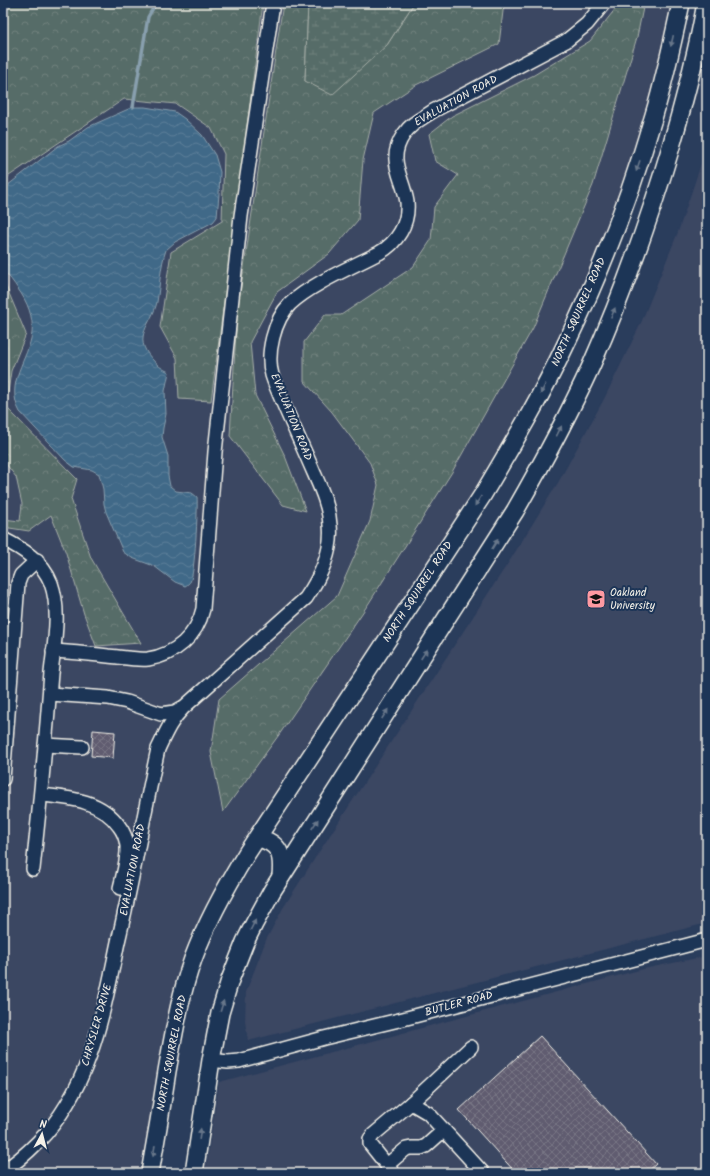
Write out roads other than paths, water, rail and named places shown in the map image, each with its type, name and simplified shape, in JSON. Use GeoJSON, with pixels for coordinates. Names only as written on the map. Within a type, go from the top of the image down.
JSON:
{"type":"FeatureCollection","features":[{"type":"Feature","properties":{"kind":"main road","name":"NORTH SQUIRREL ROAD"},"geometry":{"type":"LineString","coordinates":[[150,1173],[174,1032],[181,1000],[193,960],[218,902],[238,868],[482,496],[516,438],[565,346],[610,243],[643,151],[663,82],[681,3]]}},
{"type":"Feature","properties":{"kind":"main road"},"geometry":{"type":"LineString","coordinates":[[194,1173],[211,1060],[220,1013],[237,960],[254,924],[282,876],[496,543],[546,456],[569,411],[607,328],[646,226],[684,100],[706,3]]}},
{"type":"Feature","properties":{"kind":"main road"},"geometry":{"type":"LineString","coordinates":[[258,838],[268,841],[277,848],[282,860],[282,876]]}},
{"type":"Feature","properties":{"kind":"street"},"geometry":{"type":"LineString","coordinates":[[53,651],[146,659],[163,656],[179,647],[192,634],[201,618],[203,609],[214,452],[241,216],[273,3]]}},
{"type":"Feature","properties":{"kind":"street","name":"EVALUATION ROAD"},"geometry":{"type":"LineString","coordinates":[[123,922],[158,749],[168,727],[174,717],[183,708],[306,598],[320,577],[328,553],[330,526],[324,498],[272,374],[270,349],[276,326],[289,305],[308,290],[388,248],[395,240],[403,228],[407,202],[396,167],[396,156],[399,143],[404,133],[413,124],[433,111],[566,41],[587,24],[604,3]]}},
{"type":"Feature","properties":{"kind":"street"},"geometry":{"type":"LineString","coordinates":[[3,539],[20,548],[37,560],[50,582],[55,600],[56,619],[50,694],[33,869]]}},
{"type":"Feature","properties":{"kind":"street"},"geometry":{"type":"LineString","coordinates":[[3,779],[18,583],[21,575],[37,560]]}},
{"type":"Feature","properties":{"kind":"street","name":"EVALUATION ROAD"},"geometry":{"type":"LineString","coordinates":[[50,694],[108,698],[127,702],[161,714],[168,714],[183,708]]}},
{"type":"Feature","properties":{"kind":"street"},"geometry":{"type":"LineString","coordinates":[[45,745],[82,747]]}},
{"type":"Feature","properties":{"kind":"street","name":"EVALUATION ROAD"},"geometry":{"type":"LineString","coordinates":[[41,795],[90,803],[109,814],[121,829],[127,845],[127,855],[120,888],[123,922]]}},
{"type":"Feature","properties":{"kind":"street","name":"CHRYSLER DRIVE"},"geometry":{"type":"LineString","coordinates":[[3,1171],[29,1151],[46,1134],[62,1114],[75,1092],[85,1069],[101,1021],[123,922]]}},
{"type":"Feature","properties":{"kind":"street","name":"BUTLER ROAD"},"geometry":{"type":"LineString","coordinates":[[211,1060],[228,1062],[239,1061],[707,940]]}},
{"type":"Feature","properties":{"kind":"street"},"geometry":{"type":"LineString","coordinates":[[444,1130],[426,1146],[406,1150],[390,1169],[370,1144],[370,1139],[373,1135],[411,1103],[471,1047]]}},
{"type":"Feature","properties":{"kind":"street"},"geometry":{"type":"LineString","coordinates":[[411,1103],[428,1113],[483,1173]]}},
{"type":"Feature","properties":{"kind":"water"},"geometry":{"type":"Polygon","coordinates":[[[133,107],[145,107],[175,112],[185,119],[202,135],[215,155],[220,172],[217,217],[213,222],[175,242],[166,250],[161,269],[157,302],[143,337],[143,344],[146,351],[158,365],[169,372],[165,391],[166,414],[162,437],[168,456],[168,476],[170,486],[176,491],[192,493],[197,497],[197,527],[192,577],[190,582],[185,586],[175,582],[154,566],[132,558],[123,552],[106,512],[103,489],[99,474],[92,470],[74,467],[65,460],[20,412],[16,401],[16,381],[30,343],[32,321],[24,299],[3,270],[3,189],[58,146],[69,141],[88,127],[133,107]]]}},
{"type":"Feature","properties":{"kind":"waterway"},"geometry":{"type":"LineString","coordinates":[[133,107],[148,17],[156,3]]}},
{"type":"Feature","properties":{"kind":"place","name":"Oakland University"},"geometry":{"type":"Point","coordinates":[596,599]}}]}
